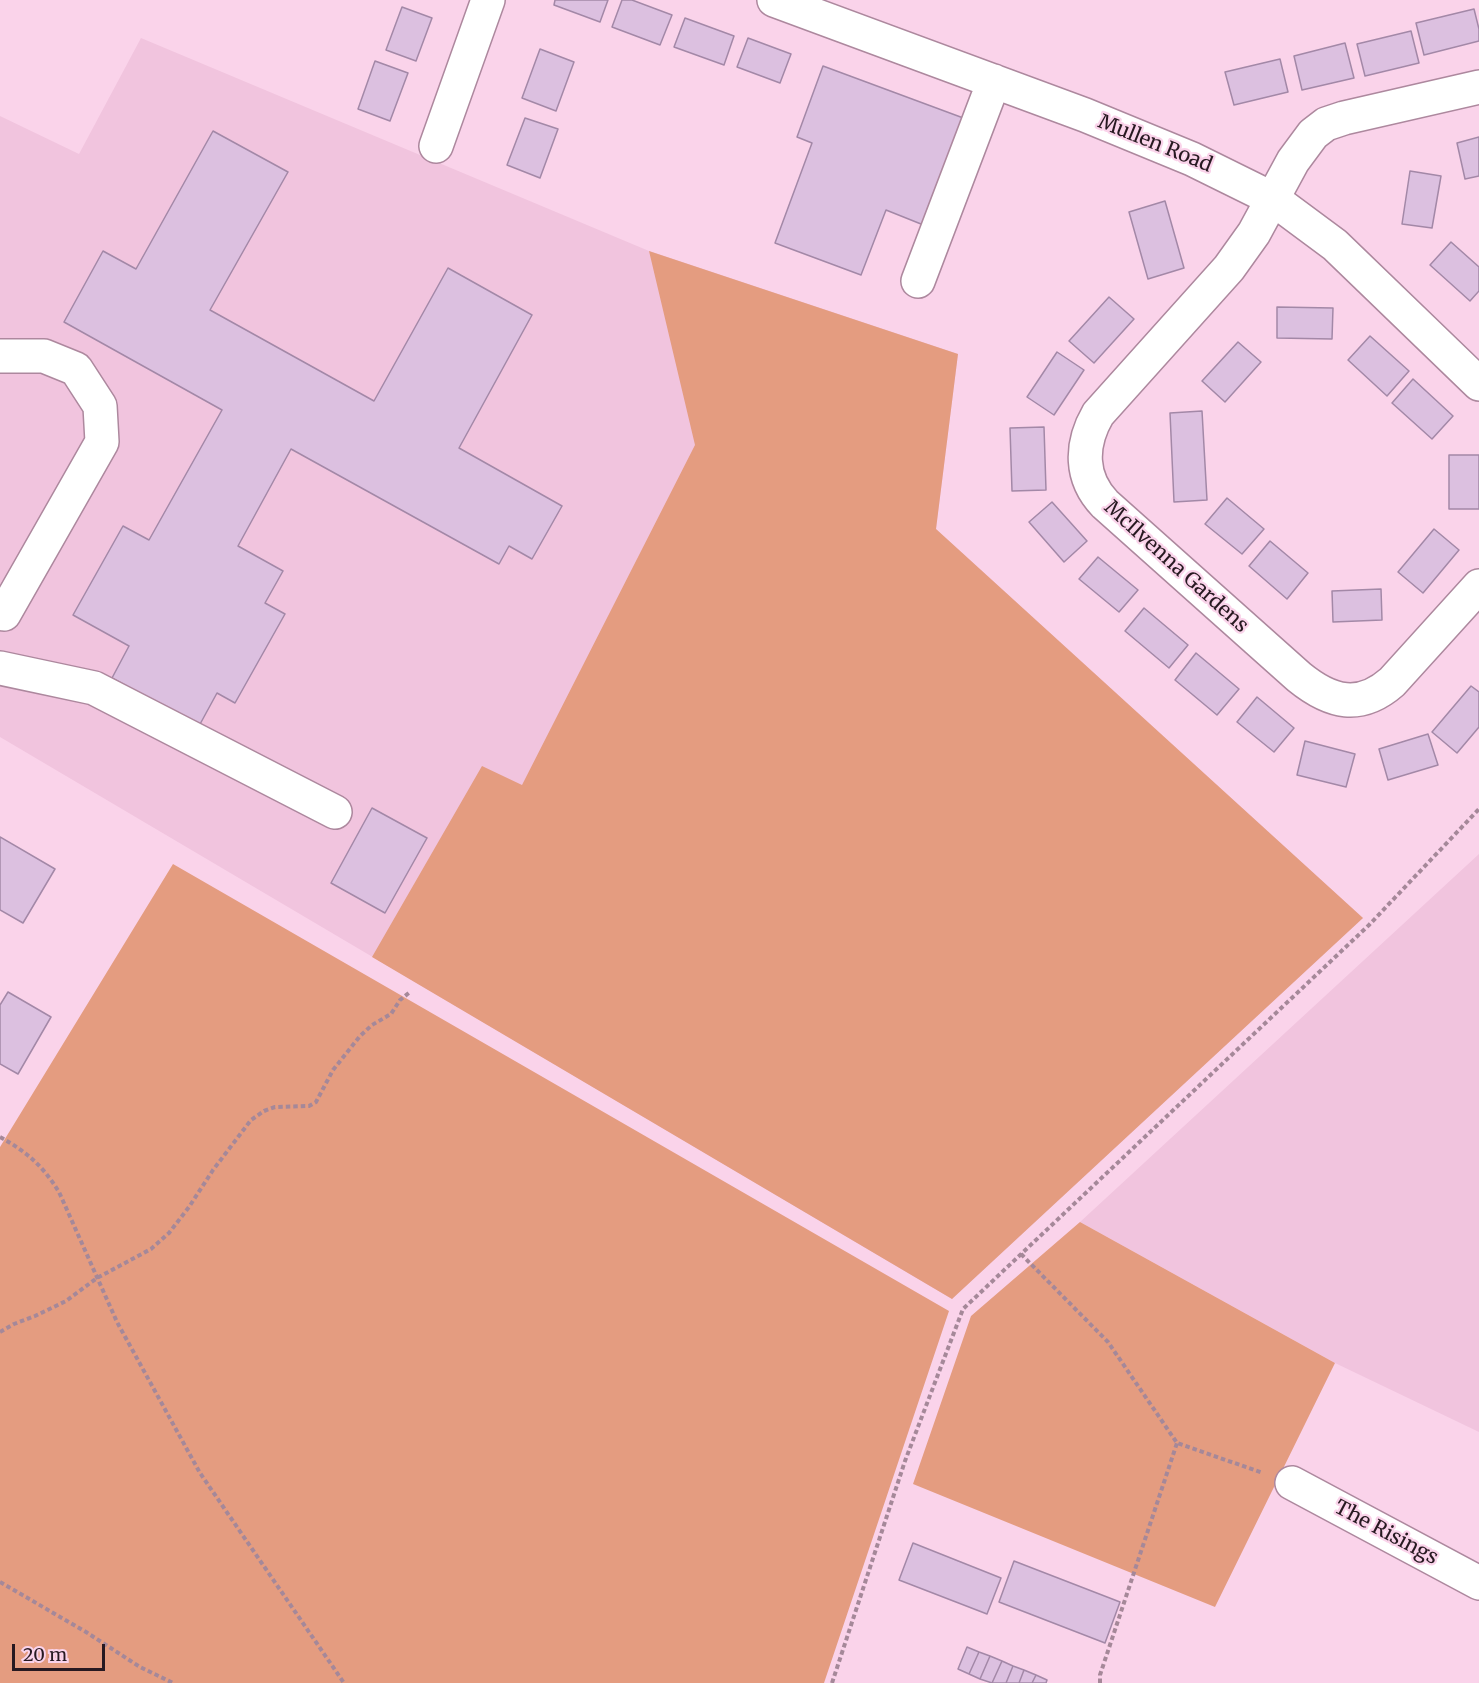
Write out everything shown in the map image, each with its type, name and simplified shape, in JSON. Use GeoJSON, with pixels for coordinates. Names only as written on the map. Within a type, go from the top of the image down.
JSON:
{"type":"FeatureCollection","features":[{"type":"Feature","properties":{"kind":"street"},"geometry":{"type":"LineString","coordinates":[[436,146],[488,0]]}},
{"type":"Feature","properties":{"kind":"street","name":"Mullen Road"},"geometry":{"type":"LineString","coordinates":[[774,0],[994,81],[1192,159],[1273,199],[1335,245],[1479,384]]}},
{"type":"Feature","properties":{"kind":"street"},"geometry":{"type":"LineString","coordinates":[[918,281],[994,81]]}},
{"type":"Feature","properties":{"kind":"street","name":"McIlvenna Gardens"},"geometry":{"type":"LineString","coordinates":[[1479,87],[1344,118],[1326,124],[1313,134],[1301,149],[1254,233],[1229,268],[1098,414],[1091,425],[1084,459],[1091,487],[1105,504],[1313,689],[1341,700],[1367,698],[1380,692],[1392,682],[1479,586]]}},
{"type":"Feature","properties":{"kind":"street"},"geometry":{"type":"LineString","coordinates":[[0,356],[44,356],[76,369],[100,406],[102,442],[4,614]]}},
{"type":"Feature","properties":{"kind":"street"},"geometry":{"type":"LineString","coordinates":[[0,668],[94,688],[335,812]]}},
{"type":"Feature","properties":{"kind":"street","name":"The Risings"},"geometry":{"type":"LineString","coordinates":[[1292,1483],[1479,1583]]}},
{"type":"Feature","properties":{"kind":"path"},"geometry":{"type":"LineString","coordinates":[[832,1683],[905,1461],[963,1309],[1369,925],[1479,809]]}},
{"type":"Feature","properties":{"kind":"path"},"geometry":{"type":"LineString","coordinates":[[0,1332],[66,1300],[97,1278],[151,1249],[169,1233],[251,1120],[275,1107],[309,1106],[316,1102],[333,1070],[360,1036],[372,1025],[391,1014],[400,1000],[410,992]]}},
{"type":"Feature","properties":{"kind":"path"},"geometry":{"type":"LineString","coordinates":[[0,1137],[33,1158],[47,1173],[59,1192],[117,1322],[200,1473],[344,1683]]}},
{"type":"Feature","properties":{"kind":"path"},"geometry":{"type":"LineString","coordinates":[[1021,1254],[1108,1342],[1177,1443],[1292,1483]]}},
{"type":"Feature","properties":{"kind":"path"},"geometry":{"type":"LineString","coordinates":[[1101,1683],[1100,1675],[1177,1443]]}},
{"type":"Feature","properties":{"kind":"path"},"geometry":{"type":"LineString","coordinates":[[0,1582],[86,1632],[140,1667],[173,1683]]}},
{"type":"Feature","properties":{"kind":"shaded area"},"geometry":{"type":"Polygon","coordinates":[[[141,38],[649,251],[958,354],[936,529],[1363,918],[952,1299],[0,737],[0,116],[79,154],[141,38]]]}},
{"type":"Feature","properties":{"kind":"shaded area"},"geometry":{"type":"Polygon","coordinates":[[[649,251],[958,354],[936,529],[1363,918],[952,1299],[372,957],[482,766],[522,785],[695,445],[649,251]]]}},
{"type":"Feature","properties":{"kind":"shaded area"},"geometry":{"type":"Polygon","coordinates":[[[1479,854],[1479,1432],[1335,1363],[1080,1222],[1479,854]]]}},
{"type":"Feature","properties":{"kind":"shaded area"},"geometry":{"type":"Polygon","coordinates":[[[173,864],[949,1311],[824,1683],[0,1683],[0,1147],[173,864]]]}},
{"type":"Feature","properties":{"kind":"shaded area"},"geometry":{"type":"Polygon","coordinates":[[[1080,1222],[1335,1363],[1215,1607],[913,1484],[971,1316],[1080,1222]]]}},
{"type":"Feature","properties":{"kind":"building"},"geometry":{"type":"Polygon","coordinates":[[[555,0],[608,0],[600,22],[554,5],[555,0]]]}},
{"type":"Feature","properties":{"kind":"building"},"geometry":{"type":"Polygon","coordinates":[[[622,0],[632,0],[672,15],[660,45],[612,27],[622,0]]]}},
{"type":"Feature","properties":{"kind":"building"},"geometry":{"type":"Polygon","coordinates":[[[402,7],[432,18],[416,61],[386,50],[402,7]]]}},
{"type":"Feature","properties":{"kind":"building"},"geometry":{"type":"Polygon","coordinates":[[[1474,9],[1479,29],[1479,41],[1424,55],[1416,23],[1474,9]]]}},
{"type":"Feature","properties":{"kind":"building"},"geometry":{"type":"Polygon","coordinates":[[[685,18],[734,36],[724,65],[674,47],[685,18]]]}},
{"type":"Feature","properties":{"kind":"building"},"geometry":{"type":"Polygon","coordinates":[[[1411,31],[1419,63],[1365,76],[1357,44],[1411,31]]]}},
{"type":"Feature","properties":{"kind":"building"},"geometry":{"type":"Polygon","coordinates":[[[748,38],[791,54],[780,83],[737,67],[748,38]]]}},
{"type":"Feature","properties":{"kind":"building"},"geometry":{"type":"Polygon","coordinates":[[[1345,43],[1354,78],[1302,90],[1294,56],[1345,43]]]}},
{"type":"Feature","properties":{"kind":"building"},"geometry":{"type":"Polygon","coordinates":[[[540,49],[574,62],[556,111],[522,98],[540,49]]]}},
{"type":"Feature","properties":{"kind":"building"},"geometry":{"type":"Polygon","coordinates":[[[1280,59],[1288,92],[1234,105],[1225,72],[1280,59]]]}},
{"type":"Feature","properties":{"kind":"building"},"geometry":{"type":"Polygon","coordinates":[[[375,61],[408,73],[390,121],[358,109],[375,61]]]}},
{"type":"Feature","properties":{"kind":"building"},"geometry":{"type":"Polygon","coordinates":[[[823,66],[966,119],[926,226],[886,210],[861,275],[775,243],[812,143],[797,137],[823,66]]]}},
{"type":"Feature","properties":{"kind":"building"},"geometry":{"type":"Polygon","coordinates":[[[525,118],[558,129],[540,178],[507,165],[525,118]]]}},
{"type":"Feature","properties":{"kind":"building"},"geometry":{"type":"Polygon","coordinates":[[[213,131],[288,172],[210,310],[374,401],[448,268],[532,315],[459,448],[562,506],[532,559],[509,546],[499,564],[291,449],[238,546],[283,571],[265,603],[285,614],[235,703],[217,693],[199,726],[112,678],[129,646],[73,615],[123,526],[149,540],[222,410],[64,322],[103,251],[136,269],[213,131]]]}},
{"type":"Feature","properties":{"kind":"building"},"geometry":{"type":"Polygon","coordinates":[[[1479,137],[1479,176],[1465,179],[1457,143],[1479,137]]]}},
{"type":"Feature","properties":{"kind":"building"},"geometry":{"type":"Polygon","coordinates":[[[1410,171],[1441,176],[1432,228],[1402,224],[1410,171]]]}},
{"type":"Feature","properties":{"kind":"building"},"geometry":{"type":"Polygon","coordinates":[[[1165,201],[1184,268],[1148,279],[1129,212],[1165,201]]]}},
{"type":"Feature","properties":{"kind":"building"},"geometry":{"type":"Polygon","coordinates":[[[1451,242],[1479,267],[1479,291],[1470,301],[1430,265],[1451,242]]]}},
{"type":"Feature","properties":{"kind":"building"},"geometry":{"type":"Polygon","coordinates":[[[1109,297],[1134,319],[1094,363],[1069,341],[1109,297]]]}},
{"type":"Feature","properties":{"kind":"building"},"geometry":{"type":"Polygon","coordinates":[[[1277,307],[1333,308],[1332,339],[1277,338],[1277,307]]]}},
{"type":"Feature","properties":{"kind":"building"},"geometry":{"type":"Polygon","coordinates":[[[1370,336],[1409,371],[1387,396],[1348,360],[1370,336]]]}},
{"type":"Feature","properties":{"kind":"building"},"geometry":{"type":"Polygon","coordinates":[[[1238,342],[1261,362],[1225,402],[1202,381],[1238,342]]]}},
{"type":"Feature","properties":{"kind":"building"},"geometry":{"type":"Polygon","coordinates":[[[1057,352],[1084,370],[1054,415],[1027,397],[1057,352]]]}},
{"type":"Feature","properties":{"kind":"building"},"geometry":{"type":"Polygon","coordinates":[[[1413,379],[1453,416],[1432,439],[1392,403],[1413,379]]]}},
{"type":"Feature","properties":{"kind":"building"},"geometry":{"type":"Polygon","coordinates":[[[1202,411],[1207,500],[1174,502],[1170,413],[1202,411]]]}},
{"type":"Feature","properties":{"kind":"building"},"geometry":{"type":"Polygon","coordinates":[[[1044,427],[1046,490],[1012,491],[1010,428],[1044,427]]]}},
{"type":"Feature","properties":{"kind":"building"},"geometry":{"type":"Polygon","coordinates":[[[1449,455],[1479,455],[1479,509],[1449,509],[1449,455]]]}},
{"type":"Feature","properties":{"kind":"building"},"geometry":{"type":"Polygon","coordinates":[[[1227,498],[1264,529],[1242,554],[1205,524],[1227,498]]]}},
{"type":"Feature","properties":{"kind":"building"},"geometry":{"type":"Polygon","coordinates":[[[1052,502],[1087,541],[1064,562],[1029,522],[1052,502]]]}},
{"type":"Feature","properties":{"kind":"building"},"geometry":{"type":"Polygon","coordinates":[[[1434,529],[1459,550],[1423,593],[1398,572],[1434,529]]]}},
{"type":"Feature","properties":{"kind":"building"},"geometry":{"type":"Polygon","coordinates":[[[1270,541],[1308,573],[1287,599],[1249,566],[1270,541]]]}},
{"type":"Feature","properties":{"kind":"building"},"geometry":{"type":"Polygon","coordinates":[[[1098,557],[1138,590],[1119,612],[1079,579],[1098,557]]]}},
{"type":"Feature","properties":{"kind":"building"},"geometry":{"type":"Polygon","coordinates":[[[1381,589],[1382,620],[1333,622],[1332,591],[1381,589]]]}},
{"type":"Feature","properties":{"kind":"building"},"geometry":{"type":"Polygon","coordinates":[[[1144,608],[1188,645],[1169,668],[1125,631],[1144,608]]]}},
{"type":"Feature","properties":{"kind":"building"},"geometry":{"type":"Polygon","coordinates":[[[1196,653],[1239,689],[1217,715],[1175,680],[1196,653]]]}},
{"type":"Feature","properties":{"kind":"building"},"geometry":{"type":"Polygon","coordinates":[[[1471,686],[1479,692],[1479,727],[1457,753],[1432,732],[1471,686]]]}},
{"type":"Feature","properties":{"kind":"building"},"geometry":{"type":"Polygon","coordinates":[[[1257,697],[1294,728],[1274,752],[1237,722],[1257,697]]]}},
{"type":"Feature","properties":{"kind":"building"},"geometry":{"type":"Polygon","coordinates":[[[1428,734],[1438,765],[1388,780],[1379,749],[1428,734]]]}},
{"type":"Feature","properties":{"kind":"building"},"geometry":{"type":"Polygon","coordinates":[[[1305,741],[1355,754],[1346,787],[1297,775],[1305,741]]]}},
{"type":"Feature","properties":{"kind":"building"},"geometry":{"type":"Polygon","coordinates":[[[372,808],[427,838],[385,913],[331,883],[372,808]]]}},
{"type":"Feature","properties":{"kind":"building"},"geometry":{"type":"Polygon","coordinates":[[[0,837],[55,869],[23,923],[0,910],[0,837]]]}},
{"type":"Feature","properties":{"kind":"building"},"geometry":{"type":"Polygon","coordinates":[[[8,992],[51,1017],[18,1074],[0,1064],[0,1005],[8,992]]]}},
{"type":"Feature","properties":{"kind":"building"},"geometry":{"type":"Polygon","coordinates":[[[913,1543],[1001,1578],[987,1614],[899,1580],[913,1543]]]}},
{"type":"Feature","properties":{"kind":"building"},"geometry":{"type":"Polygon","coordinates":[[[1014,1561],[1120,1602],[1105,1643],[999,1602],[1014,1561]]]}},
{"type":"Feature","properties":{"kind":"building"},"geometry":{"type":"Polygon","coordinates":[[[967,1647],[979,1652],[969,1674],[958,1669],[967,1647]]]}},
{"type":"Feature","properties":{"kind":"building"},"geometry":{"type":"Polygon","coordinates":[[[979,1652],[990,1656],[980,1679],[969,1674],[979,1652]]]}},
{"type":"Feature","properties":{"kind":"building"},"geometry":{"type":"Polygon","coordinates":[[[990,1656],[1002,1661],[992,1683],[980,1679],[990,1656]]]}},
{"type":"Feature","properties":{"kind":"building"},"geometry":{"type":"Polygon","coordinates":[[[1002,1661],[1013,1666],[1006,1683],[992,1683],[1002,1661]]]}},
{"type":"Feature","properties":{"kind":"building"},"geometry":{"type":"Polygon","coordinates":[[[1013,1666],[1024,1670],[1019,1683],[1006,1683],[1013,1666]]]}},
{"type":"Feature","properties":{"kind":"building"},"geometry":{"type":"Polygon","coordinates":[[[1024,1670],[1036,1675],[1032,1683],[1019,1683],[1024,1670]]]}},
{"type":"Feature","properties":{"kind":"building"},"geometry":{"type":"Polygon","coordinates":[[[1036,1675],[1047,1680],[1046,1683],[1032,1683],[1036,1675]]]}}]}
